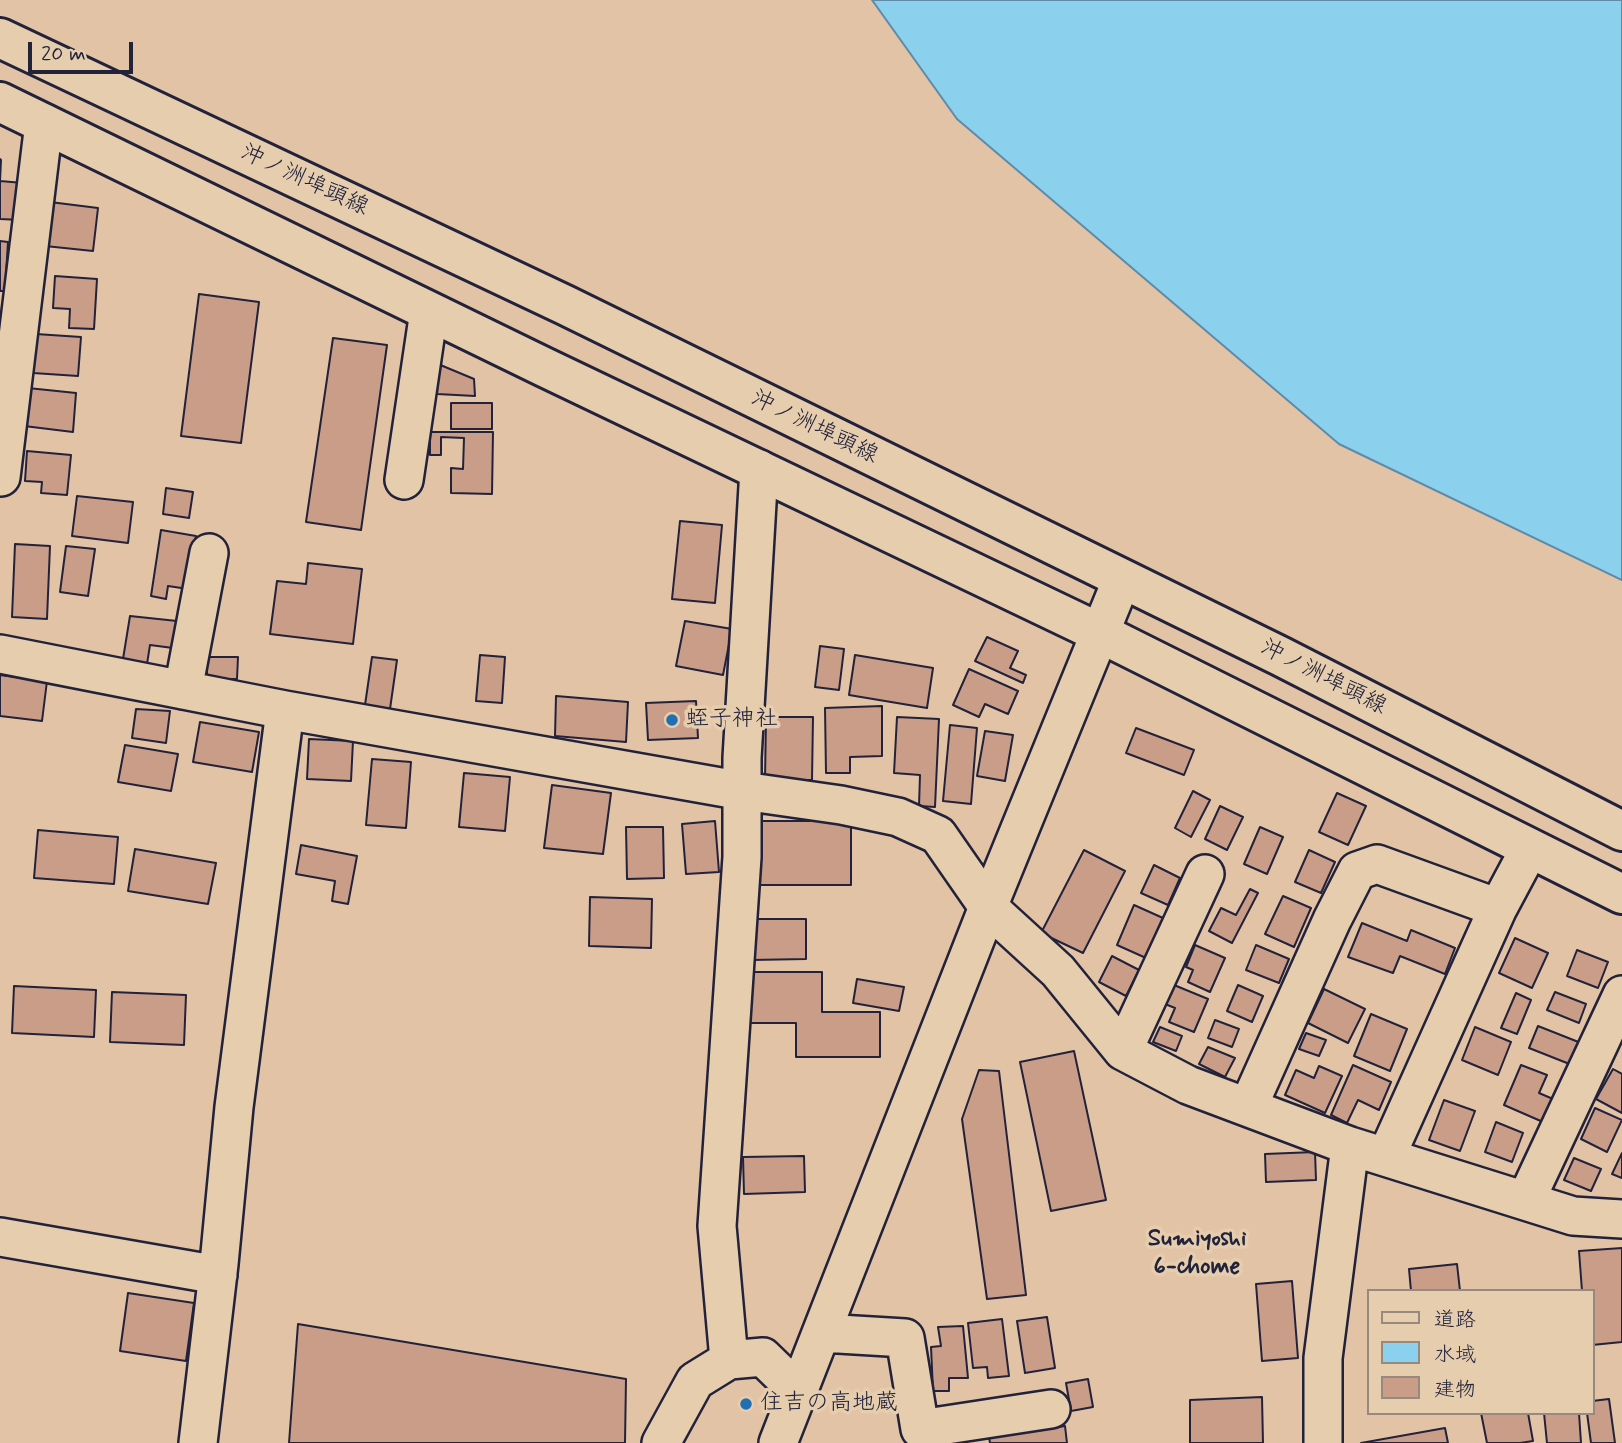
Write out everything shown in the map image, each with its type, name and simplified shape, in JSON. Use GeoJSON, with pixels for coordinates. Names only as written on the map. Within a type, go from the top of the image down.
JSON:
{"type":"FeatureCollection","features":[{"type":"Feature","properties":{"kind":"main road","name":"沖ノ洲埠頭線"},"geometry":{"type":"LineString","coordinates":[[0,38],[565,305],[1292,662],[1622,831]]}},
{"type":"Feature","properties":{"kind":"main road"},"geometry":{"type":"LineString","coordinates":[[0,102],[1100,633],[1622,894]]}},
{"type":"Feature","properties":{"kind":"street"},"geometry":{"type":"LineString","coordinates":[[1,477],[44,123]]}},
{"type":"Feature","properties":{"kind":"street"},"geometry":{"type":"LineString","coordinates":[[404,480],[429,311]]}},
{"type":"Feature","properties":{"kind":"street"},"geometry":{"type":"LineString","coordinates":[[729,1360],[717,1226],[742,857],[742,758],[759,469]]}},
{"type":"Feature","properties":{"kind":"street"},"geometry":{"type":"LineString","coordinates":[[183,690],[209,553]]}},
{"type":"Feature","properties":{"kind":"street"},"geometry":{"type":"LineString","coordinates":[[778,1443],[988,907],[1122,579]]}},
{"type":"Feature","properties":{"kind":"street"},"geometry":{"type":"LineString","coordinates":[[0,654],[285,710],[898,817],[938,835],[988,907],[1058,971],[1123,1051],[1188,1085],[1350,1146],[1573,1216],[1622,1219]]}},
{"type":"Feature","properties":{"kind":"street"},"geometry":{"type":"LineString","coordinates":[[198,1443],[234,1107],[285,710]]}},
{"type":"Feature","properties":{"kind":"street"},"geometry":{"type":"LineString","coordinates":[[1387,1157],[1498,908],[1530,848]]}},
{"type":"Feature","properties":{"kind":"street"},"geometry":{"type":"LineString","coordinates":[[1248,1107],[1332,920],[1357,871],[1377,864],[1498,908]]}},
{"type":"Feature","properties":{"kind":"street"},"geometry":{"type":"LineString","coordinates":[[1123,1051],[1205,874]]}},
{"type":"Feature","properties":{"kind":"street"},"geometry":{"type":"LineString","coordinates":[[1526,1200],[1622,995]]}},
{"type":"Feature","properties":{"kind":"street"},"geometry":{"type":"LineString","coordinates":[[1323,1443],[1323,1358],[1350,1146]]}},
{"type":"Feature","properties":{"kind":"street"},"geometry":{"type":"LineString","coordinates":[[0,1237],[218,1275]]}},
{"type":"Feature","properties":{"kind":"street"},"geometry":{"type":"LineString","coordinates":[[822,1333],[905,1338],[920,1429],[1051,1409]]}},
{"type":"Feature","properties":{"kind":"street"},"geometry":{"type":"LineString","coordinates":[[662,1443],[695,1381],[729,1360],[763,1357],[798,1391]]}},
{"type":"Feature","properties":{"kind":"water"},"geometry":{"type":"Polygon","coordinates":[[[872,0],[1622,0],[1622,580],[1339,444],[957,119],[872,0]]]}},
{"type":"Feature","properties":{"kind":"building"},"geometry":{"type":"Polygon","coordinates":[[[0,181],[23,183],[21,220],[0,219],[0,181]]]}},
{"type":"Feature","properties":{"kind":"building"},"geometry":{"type":"Polygon","coordinates":[[[50,202],[98,208],[93,251],[45,246],[50,202]]]}},
{"type":"Feature","properties":{"kind":"building"},"geometry":{"type":"Polygon","coordinates":[[[0,241],[8,242],[5,291],[0,291],[0,241]]]}},
{"type":"Feature","properties":{"kind":"building"},"geometry":{"type":"Polygon","coordinates":[[[55,276],[97,279],[94,329],[69,328],[70,309],[53,308],[55,276]]]}},
{"type":"Feature","properties":{"kind":"building"},"geometry":{"type":"Polygon","coordinates":[[[199,294],[259,302],[241,443],[181,436],[199,294]]]}},
{"type":"Feature","properties":{"kind":"building"},"geometry":{"type":"Polygon","coordinates":[[[36,334],[81,337],[78,376],[33,373],[36,334]]]}},
{"type":"Feature","properties":{"kind":"building"},"geometry":{"type":"Polygon","coordinates":[[[333,338],[387,345],[361,530],[306,522],[333,338]]]}},
{"type":"Feature","properties":{"kind":"building"},"geometry":{"type":"Polygon","coordinates":[[[438,364],[474,379],[475,396],[437,394],[438,364]]]}},
{"type":"Feature","properties":{"kind":"building"},"geometry":{"type":"Polygon","coordinates":[[[28,388],[76,393],[73,432],[24,426],[28,388]]]}},
{"type":"Feature","properties":{"kind":"building"},"geometry":{"type":"Polygon","coordinates":[[[451,403],[492,403],[492,429],[451,429],[451,403]]]}},
{"type":"Feature","properties":{"kind":"building"},"geometry":{"type":"Polygon","coordinates":[[[430,432],[493,432],[492,494],[451,493],[451,468],[463,469],[464,438],[441,437],[441,455],[430,455],[430,432]]]}},
{"type":"Feature","properties":{"kind":"building"},"geometry":{"type":"Polygon","coordinates":[[[27,451],[71,455],[67,495],[41,493],[42,482],[25,481],[27,451]]]}},
{"type":"Feature","properties":{"kind":"building"},"geometry":{"type":"Polygon","coordinates":[[[166,488],[193,492],[189,518],[163,514],[166,488]]]}},
{"type":"Feature","properties":{"kind":"building"},"geometry":{"type":"Polygon","coordinates":[[[77,496],[133,502],[128,543],[72,536],[77,496]]]}},
{"type":"Feature","properties":{"kind":"building"},"geometry":{"type":"Polygon","coordinates":[[[680,521],[722,525],[715,603],[672,599],[680,521]]]}},
{"type":"Feature","properties":{"kind":"building"},"geometry":{"type":"Polygon","coordinates":[[[161,530],[196,536],[188,589],[168,586],[166,599],[151,596],[161,530]]]}},
{"type":"Feature","properties":{"kind":"building"},"geometry":{"type":"Polygon","coordinates":[[[15,544],[50,546],[47,619],[12,617],[15,544]]]}},
{"type":"Feature","properties":{"kind":"building"},"geometry":{"type":"Polygon","coordinates":[[[66,546],[95,549],[88,596],[60,592],[66,546]]]}},
{"type":"Feature","properties":{"kind":"building"},"geometry":{"type":"Polygon","coordinates":[[[308,563],[362,569],[353,644],[270,634],[277,581],[306,584],[308,563]]]}},
{"type":"Feature","properties":{"kind":"building"},"geometry":{"type":"Polygon","coordinates":[[[130,616],[177,621],[173,648],[150,645],[147,664],[123,659],[130,616]]]}},
{"type":"Feature","properties":{"kind":"building"},"geometry":{"type":"Polygon","coordinates":[[[685,621],[732,629],[723,675],[676,666],[685,621]]]}},
{"type":"Feature","properties":{"kind":"building"},"geometry":{"type":"Polygon","coordinates":[[[987,637],[1018,651],[1010,668],[1026,675],[1023,683],[975,661],[987,637]]]}},
{"type":"Feature","properties":{"kind":"building"},"geometry":{"type":"Polygon","coordinates":[[[820,646],[844,649],[839,690],[815,687],[820,646]]]}},
{"type":"Feature","properties":{"kind":"building"},"geometry":{"type":"Polygon","coordinates":[[[480,655],[505,657],[502,703],[476,701],[480,655]]]}},
{"type":"Feature","properties":{"kind":"building"},"geometry":{"type":"Polygon","coordinates":[[[855,655],[933,668],[927,708],[849,695],[855,655]]]}},
{"type":"Feature","properties":{"kind":"building"},"geometry":{"type":"Polygon","coordinates":[[[207,657],[238,657],[237,679],[207,679],[207,657]]]}},
{"type":"Feature","properties":{"kind":"building"},"geometry":{"type":"Polygon","coordinates":[[[372,657],[397,660],[390,709],[365,705],[372,657]]]}},
{"type":"Feature","properties":{"kind":"building"},"geometry":{"type":"Polygon","coordinates":[[[969,669],[1018,691],[1008,714],[985,704],[979,717],[953,705],[969,669]]]}},
{"type":"Feature","properties":{"kind":"building"},"geometry":{"type":"Polygon","coordinates":[[[0,675],[47,681],[42,721],[0,716],[0,675]]]}},
{"type":"Feature","properties":{"kind":"building"},"geometry":{"type":"Polygon","coordinates":[[[556,696],[628,702],[626,742],[555,736],[556,696]]]}},
{"type":"Feature","properties":{"kind":"building","name":"蛭子神社"},"geometry":{"type":"Polygon","coordinates":[[[696,701],[698,738],[648,740],[646,703],[696,701]]]}},
{"type":"Feature","properties":{"kind":"building"},"geometry":{"type":"Polygon","coordinates":[[[882,706],[882,756],[850,757],[850,773],[826,773],[825,708],[882,706]]]}},
{"type":"Feature","properties":{"kind":"building"},"geometry":{"type":"Polygon","coordinates":[[[136,709],[170,711],[166,743],[132,738],[136,709]]]}},
{"type":"Feature","properties":{"kind":"building"},"geometry":{"type":"Polygon","coordinates":[[[766,717],[813,717],[812,780],[765,780],[766,717]]]}},
{"type":"Feature","properties":{"kind":"building"},"geometry":{"type":"Polygon","coordinates":[[[897,717],[939,719],[935,807],[919,806],[920,775],[894,773],[897,717]]]}},
{"type":"Feature","properties":{"kind":"building"},"geometry":{"type":"Polygon","coordinates":[[[200,722],[259,732],[252,772],[193,762],[200,722]]]}},
{"type":"Feature","properties":{"kind":"building"},"geometry":{"type":"Polygon","coordinates":[[[950,725],[977,728],[971,804],[943,801],[950,725]]]}},
{"type":"Feature","properties":{"kind":"building"},"geometry":{"type":"Polygon","coordinates":[[[1136,728],[1194,750],[1184,775],[1126,753],[1136,728]]]}},
{"type":"Feature","properties":{"kind":"building"},"geometry":{"type":"Polygon","coordinates":[[[985,731],[1013,735],[1005,781],[977,776],[985,731]]]}},
{"type":"Feature","properties":{"kind":"building"},"geometry":{"type":"Polygon","coordinates":[[[309,739],[353,741],[351,781],[307,779],[309,739]]]}},
{"type":"Feature","properties":{"kind":"building"},"geometry":{"type":"Polygon","coordinates":[[[125,745],[178,754],[171,791],[118,782],[125,745]]]}},
{"type":"Feature","properties":{"kind":"building"},"geometry":{"type":"Polygon","coordinates":[[[372,759],[411,762],[406,828],[366,825],[372,759]]]}},
{"type":"Feature","properties":{"kind":"building"},"geometry":{"type":"Polygon","coordinates":[[[464,773],[510,777],[505,831],[459,827],[464,773]]]}},
{"type":"Feature","properties":{"kind":"building"},"geometry":{"type":"Polygon","coordinates":[[[552,785],[611,793],[603,854],[544,848],[552,785]]]}},
{"type":"Feature","properties":{"kind":"building"},"geometry":{"type":"Polygon","coordinates":[[[1193,791],[1210,800],[1191,837],[1175,828],[1193,791]]]}},
{"type":"Feature","properties":{"kind":"building"},"geometry":{"type":"Polygon","coordinates":[[[1337,793],[1366,806],[1348,845],[1319,832],[1337,793]]]}},
{"type":"Feature","properties":{"kind":"building"},"geometry":{"type":"Polygon","coordinates":[[[1220,806],[1243,817],[1227,850],[1205,839],[1220,806]]]}},
{"type":"Feature","properties":{"kind":"building"},"geometry":{"type":"Polygon","coordinates":[[[715,821],[719,872],[686,874],[682,824],[715,821]]]}},
{"type":"Feature","properties":{"kind":"building"},"geometry":{"type":"Polygon","coordinates":[[[752,821],[851,821],[851,885],[752,885],[752,821]]]}},
{"type":"Feature","properties":{"kind":"building"},"geometry":{"type":"Polygon","coordinates":[[[626,827],[663,827],[664,878],[627,879],[626,827]]]}},
{"type":"Feature","properties":{"kind":"building"},"geometry":{"type":"Polygon","coordinates":[[[1260,827],[1283,837],[1267,874],[1244,864],[1260,827]]]}},
{"type":"Feature","properties":{"kind":"building"},"geometry":{"type":"Polygon","coordinates":[[[38,830],[118,837],[114,884],[34,878],[38,830]]]}},
{"type":"Feature","properties":{"kind":"building"},"geometry":{"type":"Polygon","coordinates":[[[301,845],[357,856],[348,904],[332,901],[335,881],[296,874],[301,845]]]}},
{"type":"Feature","properties":{"kind":"building"},"geometry":{"type":"Polygon","coordinates":[[[135,849],[216,863],[208,904],[128,891],[135,849]]]}},
{"type":"Feature","properties":{"kind":"building"},"geometry":{"type":"Polygon","coordinates":[[[1084,850],[1125,871],[1083,953],[1041,933],[1084,850]]]}},
{"type":"Feature","properties":{"kind":"building"},"geometry":{"type":"Polygon","coordinates":[[[1309,850],[1335,862],[1321,893],[1295,882],[1309,850]]]}},
{"type":"Feature","properties":{"kind":"building"},"geometry":{"type":"Polygon","coordinates":[[[1154,865],[1180,878],[1168,905],[1141,893],[1154,865]]]}},
{"type":"Feature","properties":{"kind":"building"},"geometry":{"type":"Polygon","coordinates":[[[1250,889],[1258,893],[1232,943],[1209,931],[1221,908],[1236,915],[1250,889]]]}},
{"type":"Feature","properties":{"kind":"building"},"geometry":{"type":"Polygon","coordinates":[[[1283,896],[1311,908],[1294,947],[1265,934],[1283,896]]]}},
{"type":"Feature","properties":{"kind":"building"},"geometry":{"type":"Polygon","coordinates":[[[590,897],[652,899],[651,948],[589,946],[590,897]]]}},
{"type":"Feature","properties":{"kind":"building"},"geometry":{"type":"Polygon","coordinates":[[[1134,905],[1163,918],[1146,958],[1117,945],[1134,905]]]}},
{"type":"Feature","properties":{"kind":"building"},"geometry":{"type":"Polygon","coordinates":[[[751,919],[806,919],[806,959],[751,960],[751,919]]]}},
{"type":"Feature","properties":{"kind":"building"},"geometry":{"type":"Polygon","coordinates":[[[1362,923],[1407,941],[1411,930],[1455,948],[1445,974],[1400,956],[1393,973],[1348,957],[1362,923]]]}},
{"type":"Feature","properties":{"kind":"building"},"geometry":{"type":"Polygon","coordinates":[[[1515,938],[1548,953],[1532,988],[1499,973],[1515,938]]]}},
{"type":"Feature","properties":{"kind":"building"},"geometry":{"type":"Polygon","coordinates":[[[1195,945],[1225,958],[1210,992],[1188,982],[1193,970],[1186,967],[1195,945]]]}},
{"type":"Feature","properties":{"kind":"building"},"geometry":{"type":"Polygon","coordinates":[[[1256,945],[1289,959],[1279,983],[1246,970],[1256,945]]]}},
{"type":"Feature","properties":{"kind":"building"},"geometry":{"type":"Polygon","coordinates":[[[1577,950],[1608,962],[1598,988],[1567,976],[1577,950]]]}},
{"type":"Feature","properties":{"kind":"building"},"geometry":{"type":"Polygon","coordinates":[[[1112,956],[1139,970],[1126,996],[1099,982],[1112,956]]]}},
{"type":"Feature","properties":{"kind":"building"},"geometry":{"type":"Polygon","coordinates":[[[748,972],[822,972],[822,1012],[880,1012],[880,1057],[796,1057],[796,1023],[748,1023],[748,972]]]}},
{"type":"Feature","properties":{"kind":"building"},"geometry":{"type":"Polygon","coordinates":[[[857,979],[904,987],[899,1011],[853,1003],[857,979]]]}},
{"type":"Feature","properties":{"kind":"building"},"geometry":{"type":"Polygon","coordinates":[[[1174,985],[1208,999],[1194,1032],[1169,1022],[1175,1008],[1165,1004],[1174,985]]]}},
{"type":"Feature","properties":{"kind":"building"},"geometry":{"type":"Polygon","coordinates":[[[1238,985],[1263,996],[1252,1022],[1227,1011],[1238,985]]]}},
{"type":"Feature","properties":{"kind":"building"},"geometry":{"type":"Polygon","coordinates":[[[14,986],[96,990],[94,1037],[12,1033],[14,986]]]}},
{"type":"Feature","properties":{"kind":"building"},"geometry":{"type":"Polygon","coordinates":[[[1324,989],[1365,1009],[1348,1043],[1308,1023],[1324,989]]]}},
{"type":"Feature","properties":{"kind":"building"},"geometry":{"type":"Polygon","coordinates":[[[112,992],[186,995],[184,1045],[110,1042],[112,992]]]}},
{"type":"Feature","properties":{"kind":"building"},"geometry":{"type":"Polygon","coordinates":[[[1555,992],[1586,1004],[1579,1023],[1547,1010],[1555,992]]]}},
{"type":"Feature","properties":{"kind":"building"},"geometry":{"type":"Polygon","coordinates":[[[1516,993],[1531,1000],[1517,1034],[1501,1028],[1516,993]]]}},
{"type":"Feature","properties":{"kind":"building"},"geometry":{"type":"Polygon","coordinates":[[[1371,1014],[1407,1029],[1390,1071],[1354,1056],[1371,1014]]]}},
{"type":"Feature","properties":{"kind":"building"},"geometry":{"type":"Polygon","coordinates":[[[1215,1020],[1239,1029],[1232,1047],[1208,1038],[1215,1020]]]}},
{"type":"Feature","properties":{"kind":"building"},"geometry":{"type":"Polygon","coordinates":[[[1538,1026],[1581,1043],[1572,1065],[1529,1048],[1538,1026]]]}},
{"type":"Feature","properties":{"kind":"building"},"geometry":{"type":"Polygon","coordinates":[[[1160,1027],[1182,1036],[1176,1051],[1153,1042],[1160,1027]]]}},
{"type":"Feature","properties":{"kind":"building"},"geometry":{"type":"Polygon","coordinates":[[[1475,1027],[1511,1042],[1498,1075],[1462,1060],[1475,1027]]]}},
{"type":"Feature","properties":{"kind":"building"},"geometry":{"type":"Polygon","coordinates":[[[1306,1033],[1326,1040],[1319,1056],[1299,1049],[1306,1033]]]}},
{"type":"Feature","properties":{"kind":"building"},"geometry":{"type":"Polygon","coordinates":[[[1208,1047],[1235,1058],[1225,1077],[1199,1064],[1208,1047]]]}},
{"type":"Feature","properties":{"kind":"building"},"geometry":{"type":"Polygon","coordinates":[[[1074,1051],[1106,1200],[1051,1211],[1020,1062],[1074,1051]]]}},
{"type":"Feature","properties":{"kind":"building"},"geometry":{"type":"Polygon","coordinates":[[[1353,1065],[1391,1082],[1379,1110],[1358,1100],[1347,1123],[1331,1115],[1353,1065]]]}},
{"type":"Feature","properties":{"kind":"building"},"geometry":{"type":"Polygon","coordinates":[[[1521,1065],[1547,1075],[1539,1093],[1553,1099],[1543,1122],[1504,1105],[1521,1065]]]}},
{"type":"Feature","properties":{"kind":"building"},"geometry":{"type":"Polygon","coordinates":[[[1319,1066],[1342,1076],[1325,1113],[1285,1095],[1296,1070],[1314,1078],[1319,1066]]]}},
{"type":"Feature","properties":{"kind":"building"},"geometry":{"type":"Polygon","coordinates":[[[1613,1069],[1622,1074],[1622,1113],[1596,1099],[1613,1069]]]}},
{"type":"Feature","properties":{"kind":"building"},"geometry":{"type":"Polygon","coordinates":[[[979,1070],[999,1071],[1026,1295],[987,1299],[962,1119],[979,1070]]]}},
{"type":"Feature","properties":{"kind":"building"},"geometry":{"type":"Polygon","coordinates":[[[1444,1100],[1475,1111],[1460,1151],[1429,1140],[1444,1100]]]}},
{"type":"Feature","properties":{"kind":"building"},"geometry":{"type":"Polygon","coordinates":[[[1595,1108],[1622,1120],[1607,1152],[1581,1139],[1595,1108]]]}},
{"type":"Feature","properties":{"kind":"building"},"geometry":{"type":"Polygon","coordinates":[[[1496,1122],[1523,1133],[1512,1162],[1485,1152],[1496,1122]]]}},
{"type":"Feature","properties":{"kind":"building"},"geometry":{"type":"Polygon","coordinates":[[[1315,1152],[1316,1180],[1266,1182],[1265,1154],[1315,1152]]]}},
{"type":"Feature","properties":{"kind":"building"},"geometry":{"type":"Polygon","coordinates":[[[1622,1153],[1622,1178],[1612,1174],[1622,1153]]]}},
{"type":"Feature","properties":{"kind":"building"},"geometry":{"type":"Polygon","coordinates":[[[804,1156],[805,1192],[744,1194],[743,1157],[804,1156]]]}},
{"type":"Feature","properties":{"kind":"building"},"geometry":{"type":"Polygon","coordinates":[[[1574,1158],[1601,1169],[1591,1191],[1564,1180],[1574,1158]]]}},
{"type":"Feature","properties":{"kind":"building"},"geometry":{"type":"Polygon","coordinates":[[[1622,1248],[1622,1342],[1594,1345],[1594,1289],[1582,1289],[1579,1251],[1622,1248]]]}},
{"type":"Feature","properties":{"kind":"building"},"geometry":{"type":"Polygon","coordinates":[[[1457,1264],[1460,1289],[1411,1289],[1409,1269],[1457,1264]]]}},
{"type":"Feature","properties":{"kind":"building"},"geometry":{"type":"Polygon","coordinates":[[[1292,1281],[1298,1358],[1262,1361],[1256,1284],[1292,1281]]]}},
{"type":"Feature","properties":{"kind":"building"},"geometry":{"type":"Polygon","coordinates":[[[128,1293],[194,1303],[186,1361],[120,1351],[128,1293]]]}},
{"type":"Feature","properties":{"kind":"building"},"geometry":{"type":"Polygon","coordinates":[[[1047,1317],[1055,1368],[1025,1373],[1017,1321],[1047,1317]]]}},
{"type":"Feature","properties":{"kind":"building"},"geometry":{"type":"Polygon","coordinates":[[[1002,1319],[1009,1376],[988,1378],[987,1367],[973,1368],[968,1323],[1002,1319]]]}},
{"type":"Feature","properties":{"kind":"building"},"geometry":{"type":"Polygon","coordinates":[[[298,1324],[626,1379],[625,1443],[289,1443],[298,1324]]]}},
{"type":"Feature","properties":{"kind":"building"},"geometry":{"type":"Polygon","coordinates":[[[963,1326],[968,1378],[949,1378],[949,1391],[933,1391],[931,1347],[941,1346],[938,1327],[963,1326]]]}},
{"type":"Feature","properties":{"kind":"building"},"geometry":{"type":"Polygon","coordinates":[[[1088,1379],[1093,1407],[1071,1411],[1066,1383],[1088,1379]]]}},
{"type":"Feature","properties":{"kind":"building"},"geometry":{"type":"Polygon","coordinates":[[[1262,1397],[1263,1443],[1190,1443],[1190,1400],[1262,1397]]]}},
{"type":"Feature","properties":{"kind":"building"},"geometry":{"type":"Polygon","coordinates":[[[1609,1399],[1615,1443],[1591,1443],[1587,1415],[1594,1415],[1594,1401],[1609,1399]]]}},
{"type":"Feature","properties":{"kind":"building"},"geometry":{"type":"Polygon","coordinates":[[[1481,1415],[1528,1415],[1533,1441],[1487,1443],[1481,1415]]]}},
{"type":"Feature","properties":{"kind":"building"},"geometry":{"type":"Polygon","coordinates":[[[1544,1415],[1579,1415],[1581,1443],[1547,1443],[1544,1415]]]}},
{"type":"Feature","properties":{"kind":"building"},"geometry":{"type":"Polygon","coordinates":[[[1065,1426],[1067,1443],[990,1443],[989,1437],[1065,1426]]]}},
{"type":"Feature","properties":{"kind":"building"},"geometry":{"type":"Polygon","coordinates":[[[1445,1428],[1448,1443],[1361,1443],[1445,1428]]]}},
{"type":"Feature","properties":{"kind":"place","name":"蛭子神社"},"geometry":{"type":"Point","coordinates":[672,720]}},
{"type":"Feature","properties":{"kind":"place","name":"住吉の高地蔵"},"geometry":{"type":"Point","coordinates":[746,1404]}},
{"type":"Feature","properties":{"kind":"district","name":"Sumiyoshi 6-chome"},"geometry":{"type":"Point","coordinates":[1197,1254]}}]}
